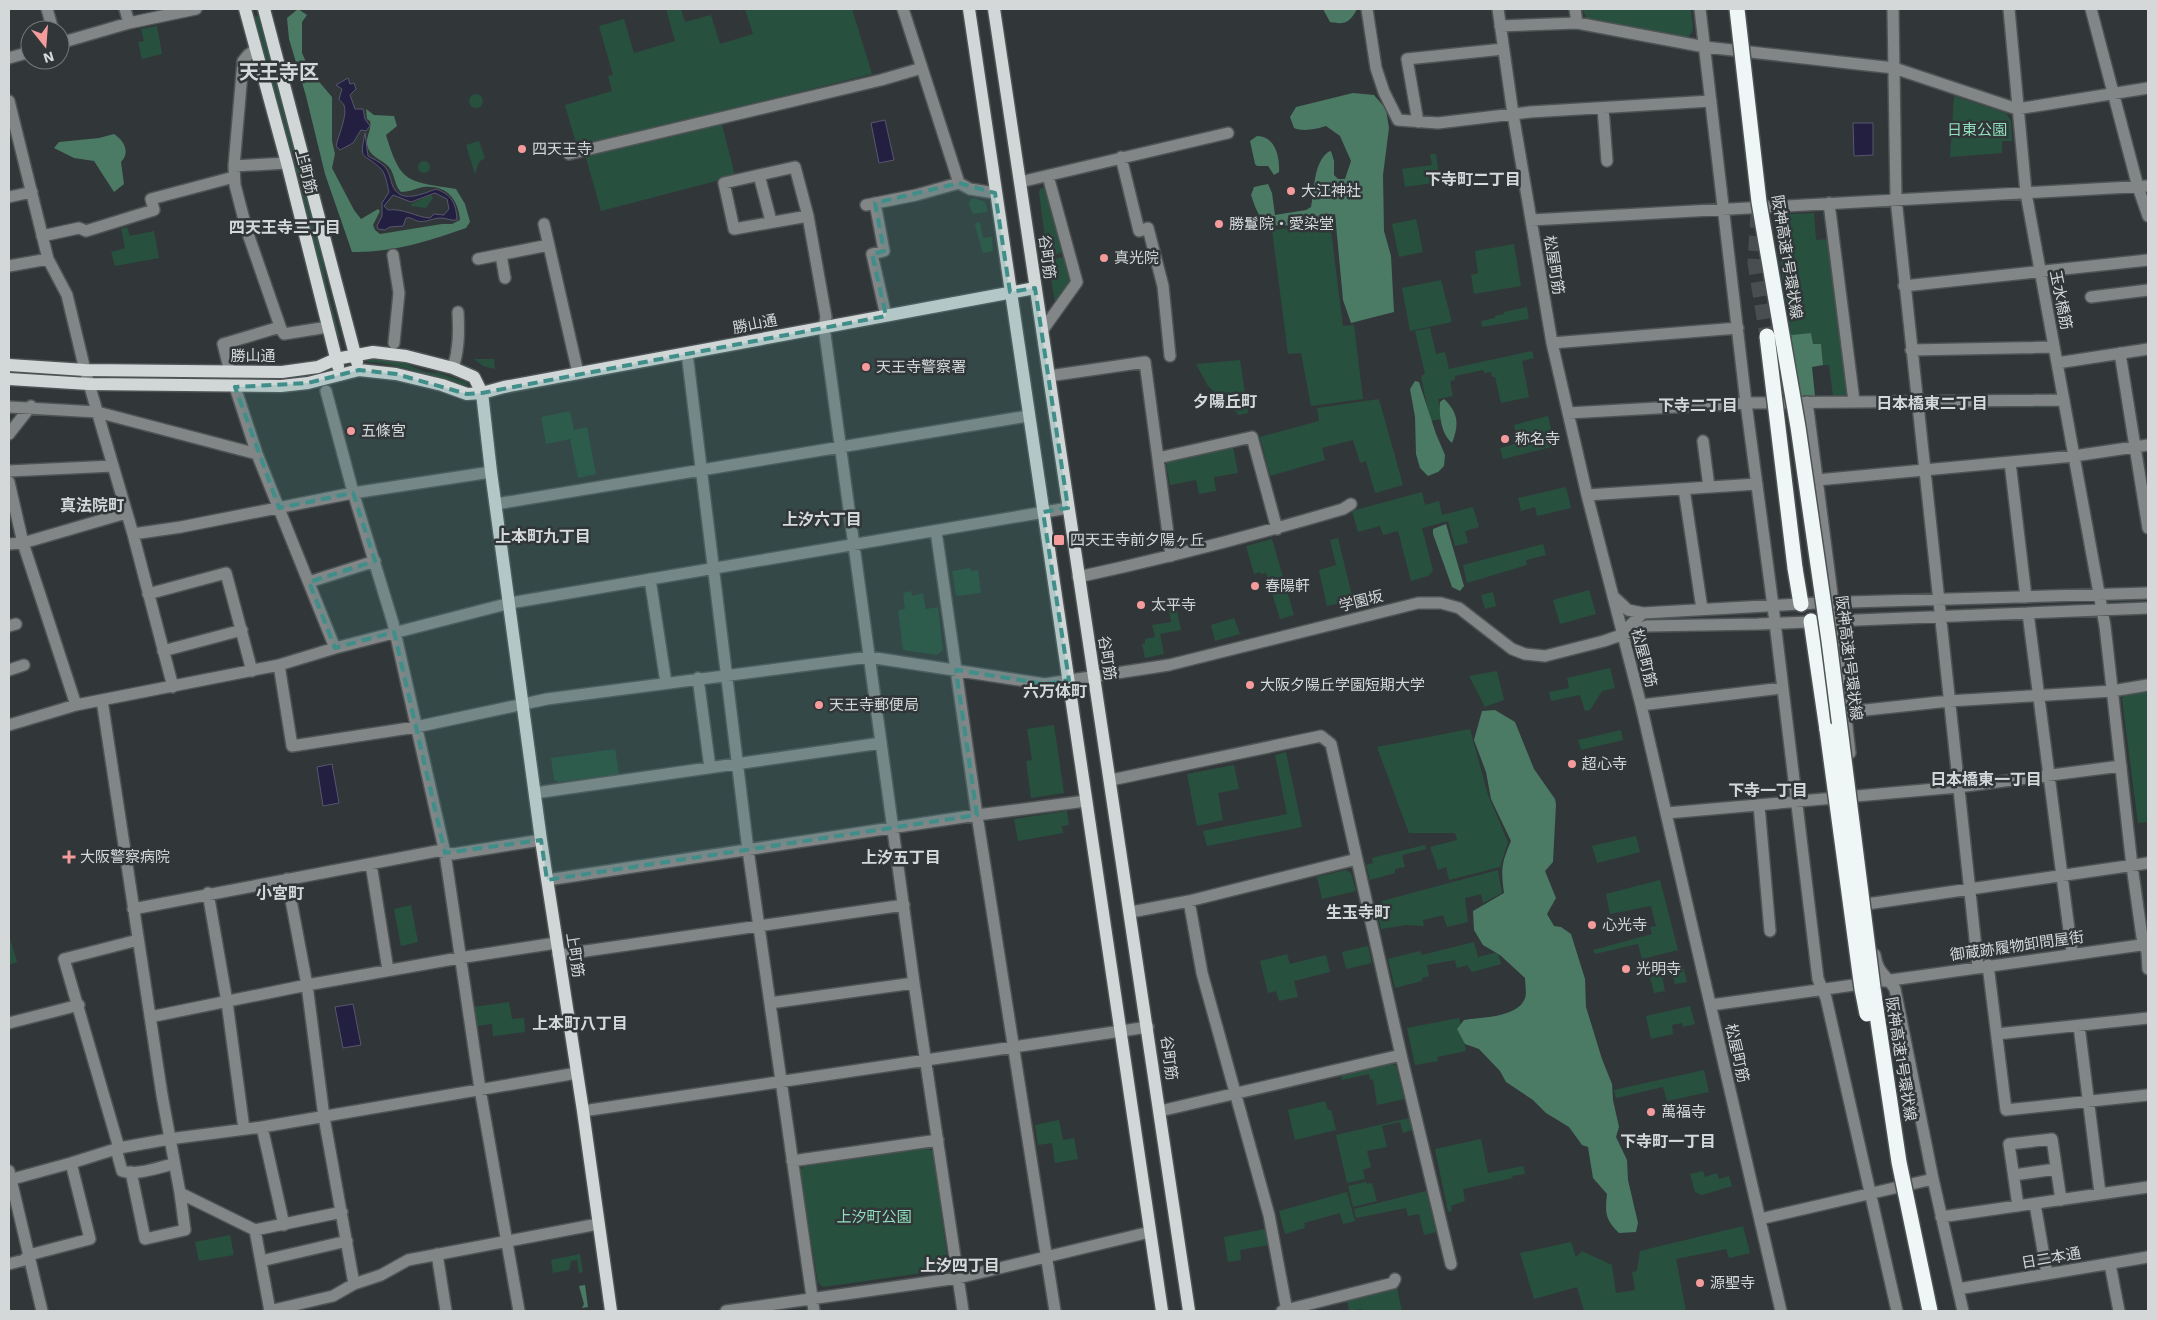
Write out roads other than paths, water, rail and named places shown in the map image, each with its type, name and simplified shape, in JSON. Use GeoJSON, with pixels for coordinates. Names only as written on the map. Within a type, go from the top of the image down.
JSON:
{"type":"FeatureCollection","features":[{"type":"Feature","properties":{"kind":"highway","name":"阪神高速1号環状線"},"geometry":{"type":"LineString","coordinates":[[1737,9],[1759,202],[1810,502],[1832,660],[1861,907],[1899,1162],[1930,1311]]}},
{"type":"Feature","properties":{"kind":"highway"},"geometry":{"type":"LineString","coordinates":[[1767,336],[1801,604]]}},
{"type":"Feature","properties":{"kind":"highway"},"geometry":{"type":"LineString","coordinates":[[1811,622],[1862,989],[1899,1162]]}},
{"type":"Feature","properties":{"kind":"main road","name":"上町筋"},"geometry":{"type":"LineString","coordinates":[[245,9],[287,163],[340,374]]}},
{"type":"Feature","properties":{"kind":"main road","name":"上町筋"},"geometry":{"type":"LineString","coordinates":[[264,9],[359,370]]}},
{"type":"Feature","properties":{"kind":"main road"},"geometry":{"type":"LineString","coordinates":[[969,9],[1162,1311]]}},
{"type":"Feature","properties":{"kind":"main road","name":"谷町筋"},"geometry":{"type":"LineString","coordinates":[[994,9],[1078,577],[1131,912],[1189,1311]]}},
{"type":"Feature","properties":{"kind":"main road","name":"勝山通"},"geometry":{"type":"LineString","coordinates":[[9,379],[89,384],[281,386],[308,383],[359,370],[396,374],[442,385],[467,394],[482,393],[504,387],[1035,288]]}},
{"type":"Feature","properties":{"kind":"main road","name":"勝山通"},"geometry":{"type":"LineString","coordinates":[[9,364],[85,370],[282,372],[318,366],[336,359],[373,352],[406,356],[453,368],[474,378],[482,393]]}},
{"type":"Feature","properties":{"kind":"main road","name":"上町筋"},"geometry":{"type":"LineString","coordinates":[[482,393],[541,840],[583,1111],[611,1311]]}},
{"type":"Feature","properties":{"kind":"street"},"geometry":{"type":"LineString","coordinates":[[125,9],[129,23]]}},
{"type":"Feature","properties":{"kind":"street"},"geometry":{"type":"LineString","coordinates":[[70,40],[129,23],[196,9]]}},
{"type":"Feature","properties":{"kind":"street"},"geometry":{"type":"LineString","coordinates":[[903,9],[959,183],[970,189],[995,193]]}},
{"type":"Feature","properties":{"kind":"street"},"geometry":{"type":"LineString","coordinates":[[1367,9],[1376,68],[1384,92],[1398,120],[1438,123],[1513,114],[1710,101]]}},
{"type":"Feature","properties":{"kind":"street","name":"松屋町筋"},"geometry":{"type":"LineString","coordinates":[[1498,9],[1513,114],[1552,343],[1586,495],[1642,705],[1781,1311]]}},
{"type":"Feature","properties":{"kind":"street"},"geometry":{"type":"LineString","coordinates":[[1575,9],[1577,23]]}},
{"type":"Feature","properties":{"kind":"street"},"geometry":{"type":"LineString","coordinates":[[1700,9],[1746,403],[1773,606],[1818,979],[1822,989],[1897,1311]]}},
{"type":"Feature","properties":{"kind":"street"},"geometry":{"type":"LineString","coordinates":[[1893,9],[1896,200],[1904,286],[1969,889],[1997,1034],[2006,1110],[2148,1095]]}},
{"type":"Feature","properties":{"kind":"street","name":"玉水橋筋"},"geometry":{"type":"LineString","coordinates":[[2009,9],[2026,194],[2103,611],[2132,866],[2146,944],[2148,969]]}},
{"type":"Feature","properties":{"kind":"street"},"geometry":{"type":"LineString","coordinates":[[2091,9],[2114,94],[2143,186],[2148,216]]}},
{"type":"Feature","properties":{"kind":"street"},"geometry":{"type":"LineString","coordinates":[[1500,26],[1577,23],[1705,47],[1894,68],[2017,109],[2148,88]]}},
{"type":"Feature","properties":{"kind":"street"},"geometry":{"type":"LineString","coordinates":[[1418,122],[1407,59],[1503,49]]}},
{"type":"Feature","properties":{"kind":"street"},"geometry":{"type":"LineString","coordinates":[[255,50],[244,61],[234,171],[235,185],[247,231],[284,334],[328,328]]}},
{"type":"Feature","properties":{"kind":"street"},"geometry":{"type":"LineString","coordinates":[[569,154],[881,80],[922,68]]}},
{"type":"Feature","properties":{"kind":"street"},"geometry":{"type":"LineString","coordinates":[[9,101],[13,131],[32,192],[48,259],[67,295],[85,370],[133,534],[173,686]]}},
{"type":"Feature","properties":{"kind":"street"},"geometry":{"type":"LineString","coordinates":[[1603,108],[1607,161]]}},
{"type":"Feature","properties":{"kind":"street"},"geometry":{"type":"LineString","coordinates":[[1020,182],[1228,133]]}},
{"type":"Feature","properties":{"kind":"street"},"geometry":{"type":"LineString","coordinates":[[1121,157],[1139,231],[1148,228],[1163,286],[1170,356]]}},
{"type":"Feature","properties":{"kind":"street"},"geometry":{"type":"LineString","coordinates":[[42,236],[80,228],[86,231],[154,210],[151,199],[234,171],[287,163]]}},
{"type":"Feature","properties":{"kind":"street"},"geometry":{"type":"LineString","coordinates":[[808,216],[734,229],[724,183],[795,167],[808,216],[826,317],[824,327],[869,657],[962,1311]]}},
{"type":"Feature","properties":{"kind":"street"},"geometry":{"type":"LineString","coordinates":[[759,175],[771,221]]}},
{"type":"Feature","properties":{"kind":"street"},"geometry":{"type":"LineString","coordinates":[[1042,331],[1077,282],[1048,176]]}},
{"type":"Feature","properties":{"kind":"street"},"geometry":{"type":"LineString","coordinates":[[886,316],[872,254],[884,252],[870,204],[916,195],[959,183]]}},
{"type":"Feature","properties":{"kind":"street"},"geometry":{"type":"LineString","coordinates":[[1531,220],[2143,186]]}},
{"type":"Feature","properties":{"kind":"street"},"geometry":{"type":"LineString","coordinates":[[9,197],[32,192]]}},
{"type":"Feature","properties":{"kind":"street"},"geometry":{"type":"LineString","coordinates":[[1829,203],[1854,401]]}},
{"type":"Feature","properties":{"kind":"street"},"geometry":{"type":"LineString","coordinates":[[544,224],[578,373]]}},
{"type":"Feature","properties":{"kind":"street"},"geometry":{"type":"LineString","coordinates":[[478,259],[549,245]]}},
{"type":"Feature","properties":{"kind":"street"},"geometry":{"type":"LineString","coordinates":[[393,255],[399,293],[394,343]]}},
{"type":"Feature","properties":{"kind":"street"},"geometry":{"type":"LineString","coordinates":[[501,255],[505,278]]}},
{"type":"Feature","properties":{"kind":"street"},"geometry":{"type":"LineString","coordinates":[[9,266],[48,259]]}},
{"type":"Feature","properties":{"kind":"street"},"geometry":{"type":"LineString","coordinates":[[1904,286],[2148,260]]}},
{"type":"Feature","properties":{"kind":"street"},"geometry":{"type":"LineString","coordinates":[[2091,297],[2148,290]]}},
{"type":"Feature","properties":{"kind":"street"},"geometry":{"type":"LineString","coordinates":[[453,368],[460,336],[458,312]]}},
{"type":"Feature","properties":{"kind":"street"},"geometry":{"type":"LineString","coordinates":[[230,372],[223,344],[280,327]]}},
{"type":"Feature","properties":{"kind":"street"},"geometry":{"type":"LineString","coordinates":[[1552,343],[1738,328]]}},
{"type":"Feature","properties":{"kind":"street"},"geometry":{"type":"LineString","coordinates":[[1911,350],[2054,347]]}},
{"type":"Feature","properties":{"kind":"street"},"geometry":{"type":"LineString","coordinates":[[2057,363],[2148,349]]}},
{"type":"Feature","properties":{"kind":"street"},"geometry":{"type":"LineString","coordinates":[[687,353],[748,850],[814,1311]]}},
{"type":"Feature","properties":{"kind":"street"},"geometry":{"type":"LineString","coordinates":[[2120,353],[2148,528]]}},
{"type":"Feature","properties":{"kind":"street"},"geometry":{"type":"LineString","coordinates":[[1049,376],[1145,362],[1171,556]]}},
{"type":"Feature","properties":{"kind":"street"},"geometry":{"type":"LineString","coordinates":[[235,387],[257,454],[335,648]]}},
{"type":"Feature","properties":{"kind":"street"},"geometry":{"type":"LineString","coordinates":[[326,391],[353,493],[375,562],[394,632],[444,852],[480,1089],[519,1311]]}},
{"type":"Feature","properties":{"kind":"street"},"geometry":{"type":"LineString","coordinates":[[1568,413],[1746,403],[2064,400]]}},
{"type":"Feature","properties":{"kind":"street"},"geometry":{"type":"LineString","coordinates":[[1807,402],[1833,602],[1867,904],[1877,968],[1890,980],[1895,989],[1933,1179],[1962,1311]]}},
{"type":"Feature","properties":{"kind":"street"},"geometry":{"type":"LineString","coordinates":[[9,407],[31,406],[97,412],[257,454]]}},
{"type":"Feature","properties":{"kind":"street"},"geometry":{"type":"LineString","coordinates":[[9,434],[31,406]]}},
{"type":"Feature","properties":{"kind":"street"},"geometry":{"type":"LineString","coordinates":[[496,504],[702,468],[842,448],[1028,416]]}},
{"type":"Feature","properties":{"kind":"street"},"geometry":{"type":"LineString","coordinates":[[1158,458],[1252,437],[1276,529]]}},
{"type":"Feature","properties":{"kind":"street"},"geometry":{"type":"LineString","coordinates":[[1703,441],[1709,487]]}},
{"type":"Feature","properties":{"kind":"street"},"geometry":{"type":"LineString","coordinates":[[1818,480],[2074,456],[2148,445]]}},
{"type":"Feature","properties":{"kind":"street"},"geometry":{"type":"LineString","coordinates":[[2010,462],[2026,597]]}},
{"type":"Feature","properties":{"kind":"street"},"geometry":{"type":"LineString","coordinates":[[9,471],[113,466]]}},
{"type":"Feature","properties":{"kind":"street"},"geometry":{"type":"LineString","coordinates":[[133,534],[181,527],[353,493],[491,472]]}},
{"type":"Feature","properties":{"kind":"street"},"geometry":{"type":"LineString","coordinates":[[9,482],[23,543],[76,705]]}},
{"type":"Feature","properties":{"kind":"street"},"geometry":{"type":"LineString","coordinates":[[1586,495],[1757,484]]}},
{"type":"Feature","properties":{"kind":"street"},"geometry":{"type":"LineString","coordinates":[[1684,489],[1702,609]]}},
{"type":"Feature","properties":{"kind":"street"},"geometry":{"type":"LineString","coordinates":[[1078,577],[1171,556],[1276,529],[1343,509],[1351,504]]}},
{"type":"Feature","properties":{"kind":"street"},"geometry":{"type":"LineString","coordinates":[[9,725],[76,705],[279,665],[394,632],[510,603],[1068,508]]}},
{"type":"Feature","properties":{"kind":"street"},"geometry":{"type":"LineString","coordinates":[[9,544],[23,543],[126,513]]}},
{"type":"Feature","properties":{"kind":"street"},"geometry":{"type":"LineString","coordinates":[[936,531],[1055,1311]]}},
{"type":"Feature","properties":{"kind":"street"},"geometry":{"type":"LineString","coordinates":[[309,582],[375,562]]}},
{"type":"Feature","properties":{"kind":"street"},"geometry":{"type":"LineString","coordinates":[[148,594],[226,573],[252,671]]}},
{"type":"Feature","properties":{"kind":"street"},"geometry":{"type":"LineString","coordinates":[[650,579],[666,683]]}},
{"type":"Feature","properties":{"kind":"street"},"geometry":{"type":"LineString","coordinates":[[1613,596],[1628,610],[1643,613],[1833,602],[2148,593]]}},
{"type":"Feature","properties":{"kind":"street","name":"学園坂"},"geometry":{"type":"LineString","coordinates":[[279,665],[292,746],[416,728],[524,704],[726,674],[869,657],[1045,684],[1169,665],[1418,603],[1441,603],[1459,608],[1512,649],[1532,655],[1553,655],[1604,641],[1647,626],[1811,622],[1940,615],[2148,608]]}},
{"type":"Feature","properties":{"kind":"street"},"geometry":{"type":"LineString","coordinates":[[1622,634],[1643,613]]}},
{"type":"Feature","properties":{"kind":"street"},"geometry":{"type":"LineString","coordinates":[[2028,613],[2072,953]]}},
{"type":"Feature","properties":{"kind":"street"},"geometry":{"type":"LineString","coordinates":[[163,651],[242,630]]}},
{"type":"Feature","properties":{"kind":"street"},"geometry":{"type":"LineString","coordinates":[[9,667],[24,665]]}},
{"type":"Feature","properties":{"kind":"street"},"geometry":{"type":"LineString","coordinates":[[698,678],[710,768]]}},
{"type":"Feature","properties":{"kind":"street"},"geometry":{"type":"LineString","coordinates":[[1846,712],[1949,701],[2112,691],[2148,685]]}},
{"type":"Feature","properties":{"kind":"street"},"geometry":{"type":"LineString","coordinates":[[1642,705],[1782,688]]}},
{"type":"Feature","properties":{"kind":"street"},"geometry":{"type":"LineString","coordinates":[[102,700],[169,1139],[185,1230],[145,1239],[131,1172]]}},
{"type":"Feature","properties":{"kind":"street"},"geometry":{"type":"LineString","coordinates":[[1111,780],[1321,736],[1331,744],[1401,1056],[1451,1264]]}},
{"type":"Feature","properties":{"kind":"street"},"geometry":{"type":"LineString","coordinates":[[536,793],[881,743]]}},
{"type":"Feature","properties":{"kind":"street"},"geometry":{"type":"LineString","coordinates":[[1667,813],[1958,787],[2121,766]]}},
{"type":"Feature","properties":{"kind":"street"},"geometry":{"type":"LineString","coordinates":[[547,880],[893,827],[1086,800]]}},
{"type":"Feature","properties":{"kind":"street"},"geometry":{"type":"LineString","coordinates":[[1759,804],[1770,931]]}},
{"type":"Feature","properties":{"kind":"street"},"geometry":{"type":"LineString","coordinates":[[134,909],[208,893],[436,851],[452,854],[541,840]]}},
{"type":"Feature","properties":{"kind":"street"},"geometry":{"type":"LineString","coordinates":[[1131,912],[1189,901],[1356,859]]}},
{"type":"Feature","properties":{"kind":"street"},"geometry":{"type":"LineString","coordinates":[[1867,904],[2148,863]]}},
{"type":"Feature","properties":{"kind":"street"},"geometry":{"type":"LineString","coordinates":[[371,864],[388,970]]}},
{"type":"Feature","properties":{"kind":"street"},"geometry":{"type":"LineString","coordinates":[[287,879],[306,984],[324,1117],[354,1284]]}},
{"type":"Feature","properties":{"kind":"street"},"geometry":{"type":"LineString","coordinates":[[208,893],[227,1002],[244,1129]]}},
{"type":"Feature","properties":{"kind":"street"},"geometry":{"type":"LineString","coordinates":[[1189,901],[1202,973],[1269,1215],[1285,1311],[1393,1283],[1395,1279]]}},
{"type":"Feature","properties":{"kind":"street"},"geometry":{"type":"LineString","coordinates":[[150,1017],[306,984],[459,958],[759,926],[904,906]]}},
{"type":"Feature","properties":{"kind":"street"},"geometry":{"type":"LineString","coordinates":[[138,940],[64,959],[79,1005],[118,1148],[122,1171],[131,1172],[174,1164]]}},
{"type":"Feature","properties":{"kind":"street","name":"御蔵跡履物卸問屋街"},"geometry":{"type":"LineString","coordinates":[[1711,1005],[2146,944]]}},
{"type":"Feature","properties":{"kind":"street"},"geometry":{"type":"LineString","coordinates":[[770,1003],[914,983]]}},
{"type":"Feature","properties":{"kind":"street"},"geometry":{"type":"LineString","coordinates":[[9,1023],[79,1005]]}},
{"type":"Feature","properties":{"kind":"street"},"geometry":{"type":"LineString","coordinates":[[1997,1034],[2148,1018]]}},
{"type":"Feature","properties":{"kind":"street"},"geometry":{"type":"LineString","coordinates":[[2079,1026],[2100,1193]]}},
{"type":"Feature","properties":{"kind":"street"},"geometry":{"type":"LineString","coordinates":[[583,1111],[1148,1027]]}},
{"type":"Feature","properties":{"kind":"street"},"geometry":{"type":"LineString","coordinates":[[1160,1111],[1401,1056]]}},
{"type":"Feature","properties":{"kind":"street"},"geometry":{"type":"LineString","coordinates":[[42,1311],[9,1176],[71,1164],[118,1148],[324,1117],[577,1073]]}},
{"type":"Feature","properties":{"kind":"street"},"geometry":{"type":"LineString","coordinates":[[262,1127],[284,1225]]}},
{"type":"Feature","properties":{"kind":"street"},"geometry":{"type":"LineString","coordinates":[[2018,1206],[2009,1144],[2052,1138],[2061,1200]]}},
{"type":"Feature","properties":{"kind":"street"},"geometry":{"type":"LineString","coordinates":[[792,1162],[938,1140]]}},
{"type":"Feature","properties":{"kind":"street"},"geometry":{"type":"LineString","coordinates":[[9,1264],[24,1260],[29,1255],[90,1239],[71,1164]]}},
{"type":"Feature","properties":{"kind":"street"},"geometry":{"type":"LineString","coordinates":[[2014,1175],[2056,1169]]}},
{"type":"Feature","properties":{"kind":"street"},"geometry":{"type":"LineString","coordinates":[[1760,1219],[1933,1179]]}},
{"type":"Feature","properties":{"kind":"street"},"geometry":{"type":"LineString","coordinates":[[1941,1217],[2148,1187]]}},
{"type":"Feature","properties":{"kind":"street"},"geometry":{"type":"LineString","coordinates":[[180,1193],[255,1230],[342,1212]]}},
{"type":"Feature","properties":{"kind":"street"},"geometry":{"type":"LineString","coordinates":[[2035,1204],[2047,1274]]}},
{"type":"Feature","properties":{"kind":"street"},"geometry":{"type":"LineString","coordinates":[[255,1230],[270,1311],[333,1296],[354,1284],[382,1275],[408,1260],[598,1224]]}},
{"type":"Feature","properties":{"kind":"street"},"geometry":{"type":"LineString","coordinates":[[726,1311],[958,1278],[1150,1232]]}},
{"type":"Feature","properties":{"kind":"street"},"geometry":{"type":"LineString","coordinates":[[261,1261],[347,1241]]}},
{"type":"Feature","properties":{"kind":"street"},"geometry":{"type":"LineString","coordinates":[[437,1254],[446,1311]]}},
{"type":"Feature","properties":{"kind":"street","name":"日二本通"},"geometry":{"type":"LineString","coordinates":[[1958,1289],[2148,1257]]}},
{"type":"Feature","properties":{"kind":"street"},"geometry":{"type":"LineString","coordinates":[[2110,1264],[2119,1311]]}},
{"type":"Feature","properties":{"kind":"tunnel"},"geometry":{"type":"LineString","coordinates":[[1758,213],[1755,263],[1767,336]]}},
{"type":"Feature","properties":{"kind":"place","name":"四天王寺"},"geometry":{"type":"Point","coordinates":[522,149]}},
{"type":"Feature","properties":{"kind":"place","name":"大江神社"},"geometry":{"type":"Point","coordinates":[1291,191]}},
{"type":"Feature","properties":{"kind":"place","name":"勝鬘院・愛染堂"},"geometry":{"type":"Point","coordinates":[1219,224]}},
{"type":"Feature","properties":{"kind":"place","name":"真光院"},"geometry":{"type":"Point","coordinates":[1104,258]}},
{"type":"Feature","properties":{"kind":"place","name":"天王寺警察署"},"geometry":{"type":"Point","coordinates":[866,367]}},
{"type":"Feature","properties":{"kind":"place","name":"五條宮"},"geometry":{"type":"Point","coordinates":[351,431]}},
{"type":"Feature","properties":{"kind":"place","name":"称名寺"},"geometry":{"type":"Point","coordinates":[1505,439]}},
{"type":"Feature","properties":{"kind":"place","name":"四天王寺前夕陽ヶ丘"},"geometry":{"type":"Point","coordinates":[1059,540]}},
{"type":"Feature","properties":{"kind":"place","name":"春陽軒"},"geometry":{"type":"Point","coordinates":[1255,586]}},
{"type":"Feature","properties":{"kind":"place","name":"太平寺"},"geometry":{"type":"Point","coordinates":[1141,605]}},
{"type":"Feature","properties":{"kind":"place","name":"大阪夕陽丘学園短期大学"},"geometry":{"type":"Point","coordinates":[1250,685]}},
{"type":"Feature","properties":{"kind":"place","name":"天王寺郵便局"},"geometry":{"type":"Point","coordinates":[819,705]}},
{"type":"Feature","properties":{"kind":"place","name":"超心寺"},"geometry":{"type":"Point","coordinates":[1572,764]}},
{"type":"Feature","properties":{"kind":"place","name":"大阪警察病院"},"geometry":{"type":"Point","coordinates":[69,857]}},
{"type":"Feature","properties":{"kind":"place","name":"心光寺"},"geometry":{"type":"Point","coordinates":[1592,925]}},
{"type":"Feature","properties":{"kind":"place","name":"光明寺"},"geometry":{"type":"Point","coordinates":[1626,969]}},
{"type":"Feature","properties":{"kind":"place","name":"萬福寺"},"geometry":{"type":"Point","coordinates":[1651,1112]}},
{"type":"Feature","properties":{"kind":"place","name":"源聖寺"},"geometry":{"type":"Point","coordinates":[1700,1283]}},
{"type":"Feature","properties":{"kind":"district","name":"天王寺区"},"geometry":{"type":"Point","coordinates":[279,72]}},
{"type":"Feature","properties":{"kind":"district","name":"下寺町二丁目"},"geometry":{"type":"Point","coordinates":[1473,179]}},
{"type":"Feature","properties":{"kind":"district","name":"四天王寺二丁目"},"geometry":{"type":"Point","coordinates":[285,227]}},
{"type":"Feature","properties":{"kind":"district","name":"夕陽丘町"},"geometry":{"type":"Point","coordinates":[1225,401]}},
{"type":"Feature","properties":{"kind":"district","name":"日本橋東二丁目"},"geometry":{"type":"Point","coordinates":[1932,403]}},
{"type":"Feature","properties":{"kind":"district","name":"下寺二丁目"},"geometry":{"type":"Point","coordinates":[1698,405]}},
{"type":"Feature","properties":{"kind":"district","name":"真法院町"},"geometry":{"type":"Point","coordinates":[92,505]}},
{"type":"Feature","properties":{"kind":"district","name":"上汐六丁目"},"geometry":{"type":"Point","coordinates":[822,519]}},
{"type":"Feature","properties":{"kind":"district","name":"上本町九丁目"},"geometry":{"type":"Point","coordinates":[543,536]}},
{"type":"Feature","properties":{"kind":"district","name":"六万体町"},"geometry":{"type":"Point","coordinates":[1055,691]}},
{"type":"Feature","properties":{"kind":"district","name":"日本橋東一丁目"},"geometry":{"type":"Point","coordinates":[1986,779]}},
{"type":"Feature","properties":{"kind":"district","name":"下寺一丁目"},"geometry":{"type":"Point","coordinates":[1768,790]}},
{"type":"Feature","properties":{"kind":"district","name":"上汐五丁目"},"geometry":{"type":"Point","coordinates":[901,857]}},
{"type":"Feature","properties":{"kind":"district","name":"小宮町"},"geometry":{"type":"Point","coordinates":[280,893]}},
{"type":"Feature","properties":{"kind":"district","name":"生玉寺町"},"geometry":{"type":"Point","coordinates":[1358,912]}},
{"type":"Feature","properties":{"kind":"district","name":"上本町八丁目"},"geometry":{"type":"Point","coordinates":[580,1023]}},
{"type":"Feature","properties":{"kind":"district","name":"下寺町一丁目"},"geometry":{"type":"Point","coordinates":[1668,1141]}},
{"type":"Feature","properties":{"kind":"district","name":"上汐四丁目"},"geometry":{"type":"Point","coordinates":[960,1265]}},
{"type":"Feature","properties":{"kind":"park label","name":"日東公園"},"geometry":{"type":"Point","coordinates":[1977,130]}},
{"type":"Feature","properties":{"kind":"park label","name":"上汐町公園"},"geometry":{"type":"Point","coordinates":[874,1217]}}]}
